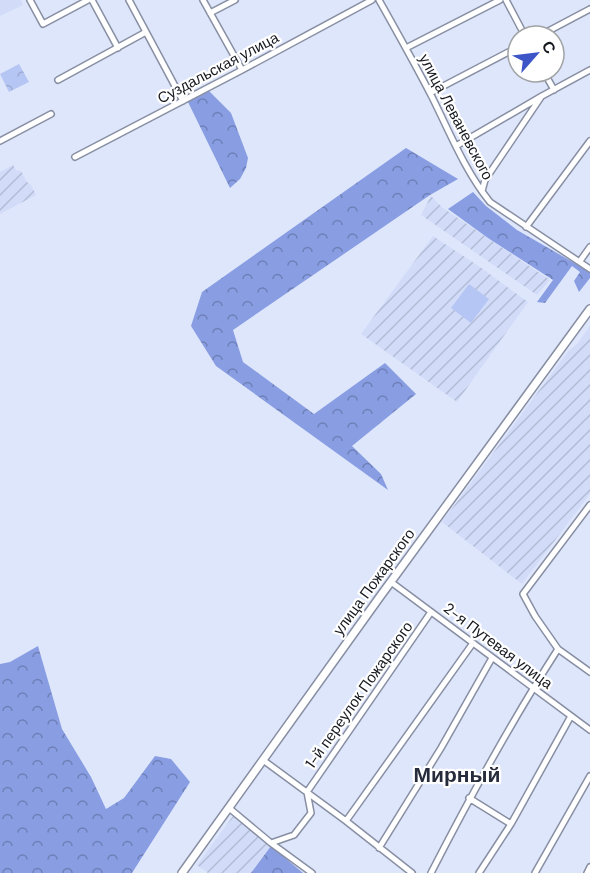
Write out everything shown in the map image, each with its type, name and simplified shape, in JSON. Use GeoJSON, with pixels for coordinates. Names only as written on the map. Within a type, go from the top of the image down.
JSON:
{"type":"FeatureCollection","features":[{"type":"Feature","properties":{"kind":"street"},"geometry":{"type":"LineString","coordinates":[[30,0],[43,24],[90,0],[118,48]]}},
{"type":"Feature","properties":{"kind":"street"},"geometry":{"type":"LineString","coordinates":[[129,0],[183,101]]}},
{"type":"Feature","properties":{"kind":"street"},"geometry":{"type":"LineString","coordinates":[[203,0],[242,70]]}},
{"type":"Feature","properties":{"kind":"street"},"geometry":{"type":"LineString","coordinates":[[210,13],[235,0]]}},
{"type":"Feature","properties":{"kind":"street","name":"Суздальская улица"},"geometry":{"type":"LineString","coordinates":[[75,157],[372,0]]}},
{"type":"Feature","properties":{"kind":"street","name":"улица Леваневского"},"geometry":{"type":"LineString","coordinates":[[379,0],[430,93],[471,175],[490,202],[590,268]]}},
{"type":"Feature","properties":{"kind":"street"},"geometry":{"type":"LineString","coordinates":[[406,48],[500,0]]}},
{"type":"Feature","properties":{"kind":"street"},"geometry":{"type":"LineString","coordinates":[[506,0],[519,24]]}},
{"type":"Feature","properties":{"kind":"street"},"geometry":{"type":"LineString","coordinates":[[562,24],[590,9]]}},
{"type":"Feature","properties":{"kind":"street"},"geometry":{"type":"LineString","coordinates":[[58,80],[146,32]]}},
{"type":"Feature","properties":{"kind":"street"},"geometry":{"type":"LineString","coordinates":[[430,93],[506,53]]}},
{"type":"Feature","properties":{"kind":"street"},"geometry":{"type":"LineString","coordinates":[[456,146],[590,70]]}},
{"type":"Feature","properties":{"kind":"street"},"geometry":{"type":"LineString","coordinates":[[551,84],[554,90]]}},
{"type":"Feature","properties":{"kind":"street"},"geometry":{"type":"LineString","coordinates":[[482,191],[485,180],[542,96]]}},
{"type":"Feature","properties":{"kind":"street"},"geometry":{"type":"LineString","coordinates":[[0,141],[51,114]]}},
{"type":"Feature","properties":{"kind":"street"},"geometry":{"type":"LineString","coordinates":[[526,227],[590,141]]}},
{"type":"Feature","properties":{"kind":"street"},"geometry":{"type":"LineString","coordinates":[[580,261],[590,247]]}},
{"type":"Feature","properties":{"kind":"street","name":"улица Пожарского"},"geometry":{"type":"LineString","coordinates":[[183,873],[590,309]]}},
{"type":"Feature","properties":{"kind":"street"},"geometry":{"type":"LineString","coordinates":[[590,505],[523,594],[558,649],[590,672]]}},
{"type":"Feature","properties":{"kind":"street","name":"2-я Путевая улица"},"geometry":{"type":"LineString","coordinates":[[391,582],[590,730]]}},
{"type":"Feature","properties":{"kind":"street","name":"1-й переулок Пожарского"},"geometry":{"type":"LineString","coordinates":[[307,792],[431,612]]}},
{"type":"Feature","properties":{"kind":"street"},"geometry":{"type":"LineString","coordinates":[[346,821],[473,643]]}},
{"type":"Feature","properties":{"kind":"street"},"geometry":{"type":"LineString","coordinates":[[431,873],[469,798],[533,687],[558,649]]}},
{"type":"Feature","properties":{"kind":"street"},"geometry":{"type":"LineString","coordinates":[[379,848],[441,748],[492,658]]}},
{"type":"Feature","properties":{"kind":"street"},"geometry":{"type":"LineString","coordinates":[[479,873],[511,824],[571,716]]}},
{"type":"Feature","properties":{"kind":"street"},"geometry":{"type":"LineString","coordinates":[[263,760],[412,873]]}},
{"type":"Feature","properties":{"kind":"street"},"geometry":{"type":"LineString","coordinates":[[535,873],[590,776]]}},
{"type":"Feature","properties":{"kind":"street"},"geometry":{"type":"LineString","coordinates":[[271,843],[294,835],[311,813],[307,792]]}},
{"type":"Feature","properties":{"kind":"street"},"geometry":{"type":"LineString","coordinates":[[469,798],[511,824]]}},
{"type":"Feature","properties":{"kind":"street"},"geometry":{"type":"LineString","coordinates":[[229,808],[312,873]]}},
{"type":"Feature","properties":{"kind":"street"},"geometry":{"type":"LineString","coordinates":[[586,873],[590,867]]}},
{"type":"Feature","properties":{"kind":"shaded area"},"geometry":{"type":"Polygon","coordinates":[[[0,0],[21,0],[23,5],[0,16],[0,0]]]}},
{"type":"Feature","properties":{"kind":"shaded area"},"geometry":{"type":"Polygon","coordinates":[[[13,165],[16,170],[21,171],[36,195],[0,214],[0,172],[13,165]]]}},
{"type":"Feature","properties":{"kind":"shaded area"},"geometry":{"type":"Polygon","coordinates":[[[431,196],[443,208],[550,280],[537,295],[421,215],[431,196]]]}},
{"type":"Feature","properties":{"kind":"shaded area"},"geometry":{"type":"Polygon","coordinates":[[[433,236],[528,302],[457,402],[361,334],[433,236]]]}},
{"type":"Feature","properties":{"kind":"shaded area"},"geometry":{"type":"Polygon","coordinates":[[[590,326],[590,494],[522,584],[442,522],[569,350],[577,344],[590,326]]]}},
{"type":"Feature","properties":{"kind":"shaded area"},"geometry":{"type":"Polygon","coordinates":[[[233,816],[271,846],[251,873],[208,873],[197,865],[233,816]]]}},
{"type":"Feature","properties":{"kind":"green space"},"geometry":{"type":"Polygon","coordinates":[[[19,64],[29,82],[9,92],[0,74],[19,64]]]}},
{"type":"Feature","properties":{"kind":"green space"},"geometry":{"type":"Polygon","coordinates":[[[208,90],[231,113],[248,158],[240,179],[230,188],[187,100],[208,90]]]}},
{"type":"Feature","properties":{"kind":"green space"},"geometry":{"type":"Polygon","coordinates":[[[406,148],[458,179],[430,195],[233,330],[243,362],[314,414],[385,363],[416,394],[352,446],[381,474],[388,490],[216,366],[191,326],[202,292],[406,148]]]}},
{"type":"Feature","properties":{"kind":"green space"},"geometry":{"type":"Polygon","coordinates":[[[473,192],[486,206],[517,230],[590,272],[590,278],[579,292],[574,281],[580,272],[572,266],[545,303],[537,302],[553,280],[448,209],[473,192]]]}},
{"type":"Feature","properties":{"kind":"green space"},"geometry":{"type":"Polygon","coordinates":[[[469,284],[489,299],[471,323],[451,308],[469,284]]]}},
{"type":"Feature","properties":{"kind":"green space"},"geometry":{"type":"Polygon","coordinates":[[[38,646],[62,729],[91,777],[106,809],[124,798],[155,756],[171,759],[190,782],[132,873],[0,873],[0,664],[10,662],[38,646]]]}},
{"type":"Feature","properties":{"kind":"green space"},"geometry":{"type":"Polygon","coordinates":[[[271,846],[303,873],[251,873],[271,846]]]}},
{"type":"Feature","properties":{"kind":"district","name":"Мирный"},"geometry":{"type":"Point","coordinates":[457,775]}}]}
